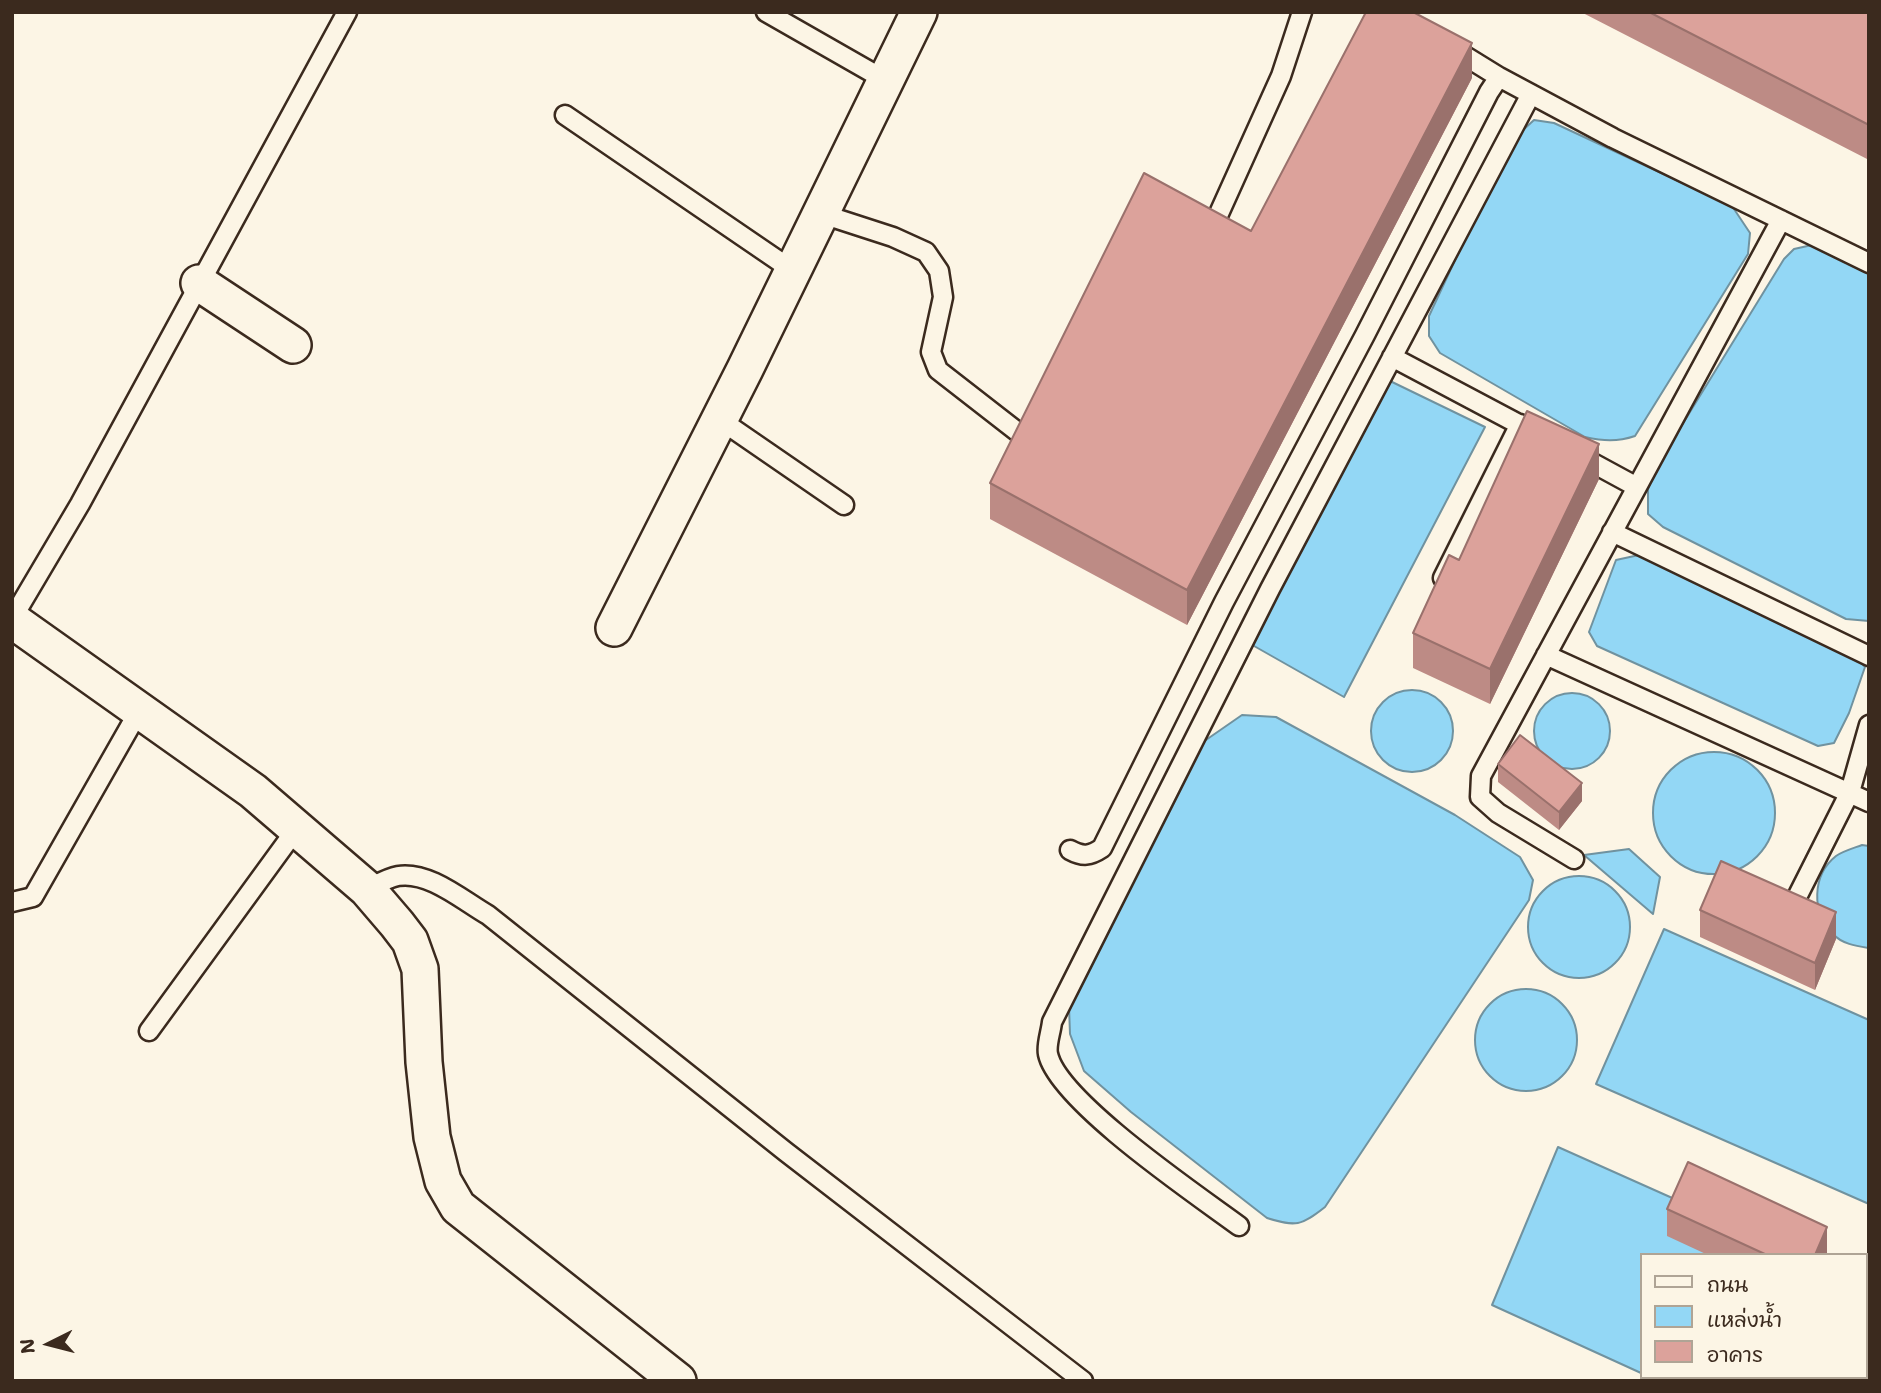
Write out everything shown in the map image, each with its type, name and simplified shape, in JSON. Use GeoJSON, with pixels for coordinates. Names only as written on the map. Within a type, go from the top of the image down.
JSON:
{"type":"FeatureCollection","features":[{"type":"Feature","properties":{"kind":"street"},"geometry":{"type":"LineString","coordinates":[[614,628],[919,12]]}},
{"type":"Feature","properties":{"kind":"street"},"geometry":{"type":"LineString","coordinates":[[198,283],[293,345]]}},
{"type":"Feature","properties":{"kind":"street"},"geometry":{"type":"LineString","coordinates":[[12,619],[253,791],[367,889],[410,941],[420,969],[424,1062],[432,1137],[443,1181],[458,1207],[678,1381]]}},
{"type":"Feature","properties":{"kind":"lane"},"geometry":{"type":"LineString","coordinates":[[12,619],[80,503],[347,12]]}},
{"type":"Feature","properties":{"kind":"lane"},"geometry":{"type":"LineString","coordinates":[[766,12],[885,80]]}},
{"type":"Feature","properties":{"kind":"lane"},"geometry":{"type":"LineString","coordinates":[[1212,229],[1281,76],[1302,12]]}},
{"type":"Feature","properties":{"kind":"lane"},"geometry":{"type":"LineString","coordinates":[[1435,38],[1499,77],[1613,138],[1869,263]]}},
{"type":"Feature","properties":{"kind":"lane"},"geometry":{"type":"LineString","coordinates":[[1070,850],[1091,855],[1102,848],[1224,602],[1499,77]]}},
{"type":"Feature","properties":{"kind":"lane"},"geometry":{"type":"LineString","coordinates":[[1239,1226],[1100,1121],[1055,1072],[1047,1052],[1052,1022],[1264,602],[1531,94]]}},
{"type":"Feature","properties":{"kind":"lane"},"geometry":{"type":"LineString","coordinates":[[565,114],[792,270]]}},
{"type":"Feature","properties":{"kind":"lane"},"geometry":{"type":"LineString","coordinates":[[819,213],[893,237],[926,252],[939,271],[943,297],[931,352],[938,370],[1020,433]]}},
{"type":"Feature","properties":{"kind":"lane"},"geometry":{"type":"LineString","coordinates":[[1574,859],[1498,813],[1480,797],[1481,776],[1781,220]]}},
{"type":"Feature","properties":{"kind":"lane"},"geometry":{"type":"LineString","coordinates":[[1392,357],[1637,487]]}},
{"type":"Feature","properties":{"kind":"lane"},"geometry":{"type":"LineString","coordinates":[[719,419],[844,505]]}},
{"type":"Feature","properties":{"kind":"lane"},"geometry":{"type":"LineString","coordinates":[[1436,592],[1520,424]]}},
{"type":"Feature","properties":{"kind":"lane"},"geometry":{"type":"LineString","coordinates":[[1612,532],[1869,656]]}},
{"type":"Feature","properties":{"kind":"lane"},"geometry":{"type":"LineString","coordinates":[[1546,656],[1869,802]]}},
{"type":"Feature","properties":{"kind":"lane"},"geometry":{"type":"LineString","coordinates":[[12,902],[33,897],[140,709]]}},
{"type":"Feature","properties":{"kind":"lane"},"geometry":{"type":"LineString","coordinates":[[1788,916],[1850,792],[1869,725]]}},
{"type":"Feature","properties":{"kind":"lane"},"geometry":{"type":"LineString","coordinates":[[149,1031],[297,828]]}},
{"type":"Feature","properties":{"kind":"lane"},"geometry":{"type":"LineString","coordinates":[[367,889],[397,876],[416,877],[435,884],[488,915],[786,1152],[1083,1381]]}},
{"type":"Feature","properties":{"kind":"water"},"geometry":{"type":"Polygon","coordinates":[[[1534,120],[1554,123],[1732,206],[1750,233],[1748,254],[1635,436],[1610,440],[1585,437],[1440,353],[1429,336],[1429,316],[1510,142],[1534,120]]]}},
{"type":"Feature","properties":{"kind":"water"},"geometry":{"type":"Polygon","coordinates":[[[1812,245],[1869,272],[1869,621],[1846,619],[1663,527],[1648,514],[1648,489],[1658,464],[1784,259],[1794,249],[1812,245]]]}},
{"type":"Feature","properties":{"kind":"water"},"geometry":{"type":"Polygon","coordinates":[[[1388,380],[1485,427],[1344,697],[1247,642],[1388,380]]]}},
{"type":"Feature","properties":{"kind":"water"},"geometry":{"type":"Polygon","coordinates":[[[1639,555],[1851,651],[1865,667],[1849,713],[1834,743],[1818,746],[1597,646],[1589,632],[1616,560],[1639,555]]]}},
{"type":"Feature","properties":{"kind":"water"},"geometry":{"type":"Polygon","coordinates":[[[1412,690],[1428,693],[1441,702],[1450,715],[1453,731],[1450,747],[1441,760],[1428,769],[1412,772],[1396,769],[1383,760],[1374,747],[1371,731],[1374,715],[1383,702],[1396,693],[1412,690]]]}},
{"type":"Feature","properties":{"kind":"water"},"geometry":{"type":"Polygon","coordinates":[[[1572,693],[1587,696],[1599,704],[1607,716],[1610,731],[1607,746],[1599,758],[1587,766],[1572,769],[1557,766],[1545,758],[1537,746],[1534,731],[1537,716],[1545,704],[1557,696],[1572,693]]]}},
{"type":"Feature","properties":{"kind":"water"},"geometry":{"type":"Polygon","coordinates":[[[1242,715],[1276,717],[1455,815],[1520,857],[1533,880],[1529,900],[1325,1207],[1298,1223],[1267,1218],[1131,1112],[1084,1071],[1070,1034],[1069,1007],[1203,742],[1242,715]]]}},
{"type":"Feature","properties":{"kind":"water"},"geometry":{"type":"Polygon","coordinates":[[[1714,752],[1737,757],[1757,770],[1770,790],[1775,813],[1770,836],[1757,856],[1737,869],[1714,874],[1691,869],[1671,856],[1658,836],[1653,813],[1658,790],[1671,770],[1691,757],[1714,752]]]}},
{"type":"Feature","properties":{"kind":"water"},"geometry":{"type":"Polygon","coordinates":[[[1862,845],[1869,846],[1869,948],[1850,944],[1837,937],[1821,916],[1817,894],[1822,873],[1828,864],[1839,854],[1862,845]]]}},
{"type":"Feature","properties":{"kind":"water"},"geometry":{"type":"Polygon","coordinates":[[[1629,849],[1660,877],[1653,914],[1584,855],[1629,849]]]}},
{"type":"Feature","properties":{"kind":"water"},"geometry":{"type":"Polygon","coordinates":[[[1579,876],[1598,880],[1615,891],[1626,908],[1630,927],[1626,946],[1615,963],[1598,974],[1579,978],[1560,974],[1543,963],[1532,946],[1528,927],[1532,908],[1543,891],[1560,880],[1579,876]]]}},
{"type":"Feature","properties":{"kind":"water"},"geometry":{"type":"Polygon","coordinates":[[[1664,929],[1869,1020],[1869,1204],[1596,1084],[1664,929]]]}},
{"type":"Feature","properties":{"kind":"water"},"geometry":{"type":"Polygon","coordinates":[[[1526,989],[1545,993],[1562,1004],[1573,1021],[1577,1040],[1573,1059],[1562,1076],[1545,1087],[1526,1091],[1507,1087],[1490,1076],[1479,1059],[1475,1040],[1479,1021],[1490,1004],[1507,993],[1526,989]]]}},
{"type":"Feature","properties":{"kind":"water"},"geometry":{"type":"Polygon","coordinates":[[[1558,1147],[1796,1253],[1640,1253],[1640,1373],[1492,1305],[1558,1147]]]}},
{"type":"Feature","properties":{"kind":"water"},"geometry":{"type":"Polygon","coordinates":[[[1869,1285],[1869,1381],[1654,1379],[1867,1379],[1869,1285]]]}},
{"type":"Feature","properties":{"kind":"building"},"geometry":{"type":"Polygon","coordinates":[[[1366,12],[1413,12],[1472,43],[1187,590],[990,483],[1144,173],[1251,231],[1366,12]]]}},
{"type":"Feature","properties":{"kind":"building"},"geometry":{"type":"Polygon","coordinates":[[[1649,12],[1869,12],[1869,125],[1649,12]]]}},
{"type":"Feature","properties":{"kind":"building"},"geometry":{"type":"Polygon","coordinates":[[[1527,411],[1599,444],[1490,669],[1413,633],[1449,555],[1459,560],[1527,411]]]}},
{"type":"Feature","properties":{"kind":"building"},"geometry":{"type":"Polygon","coordinates":[[[1520,735],[1582,783],[1559,812],[1498,764],[1520,735]]]}},
{"type":"Feature","properties":{"kind":"building"},"geometry":{"type":"Polygon","coordinates":[[[1721,861],[1836,912],[1815,963],[1700,910],[1721,861]]]}},
{"type":"Feature","properties":{"kind":"building"},"geometry":{"type":"Polygon","coordinates":[[[1688,1162],[1827,1227],[1816,1253],[1763,1253],[1667,1209],[1688,1162]]]}}]}
